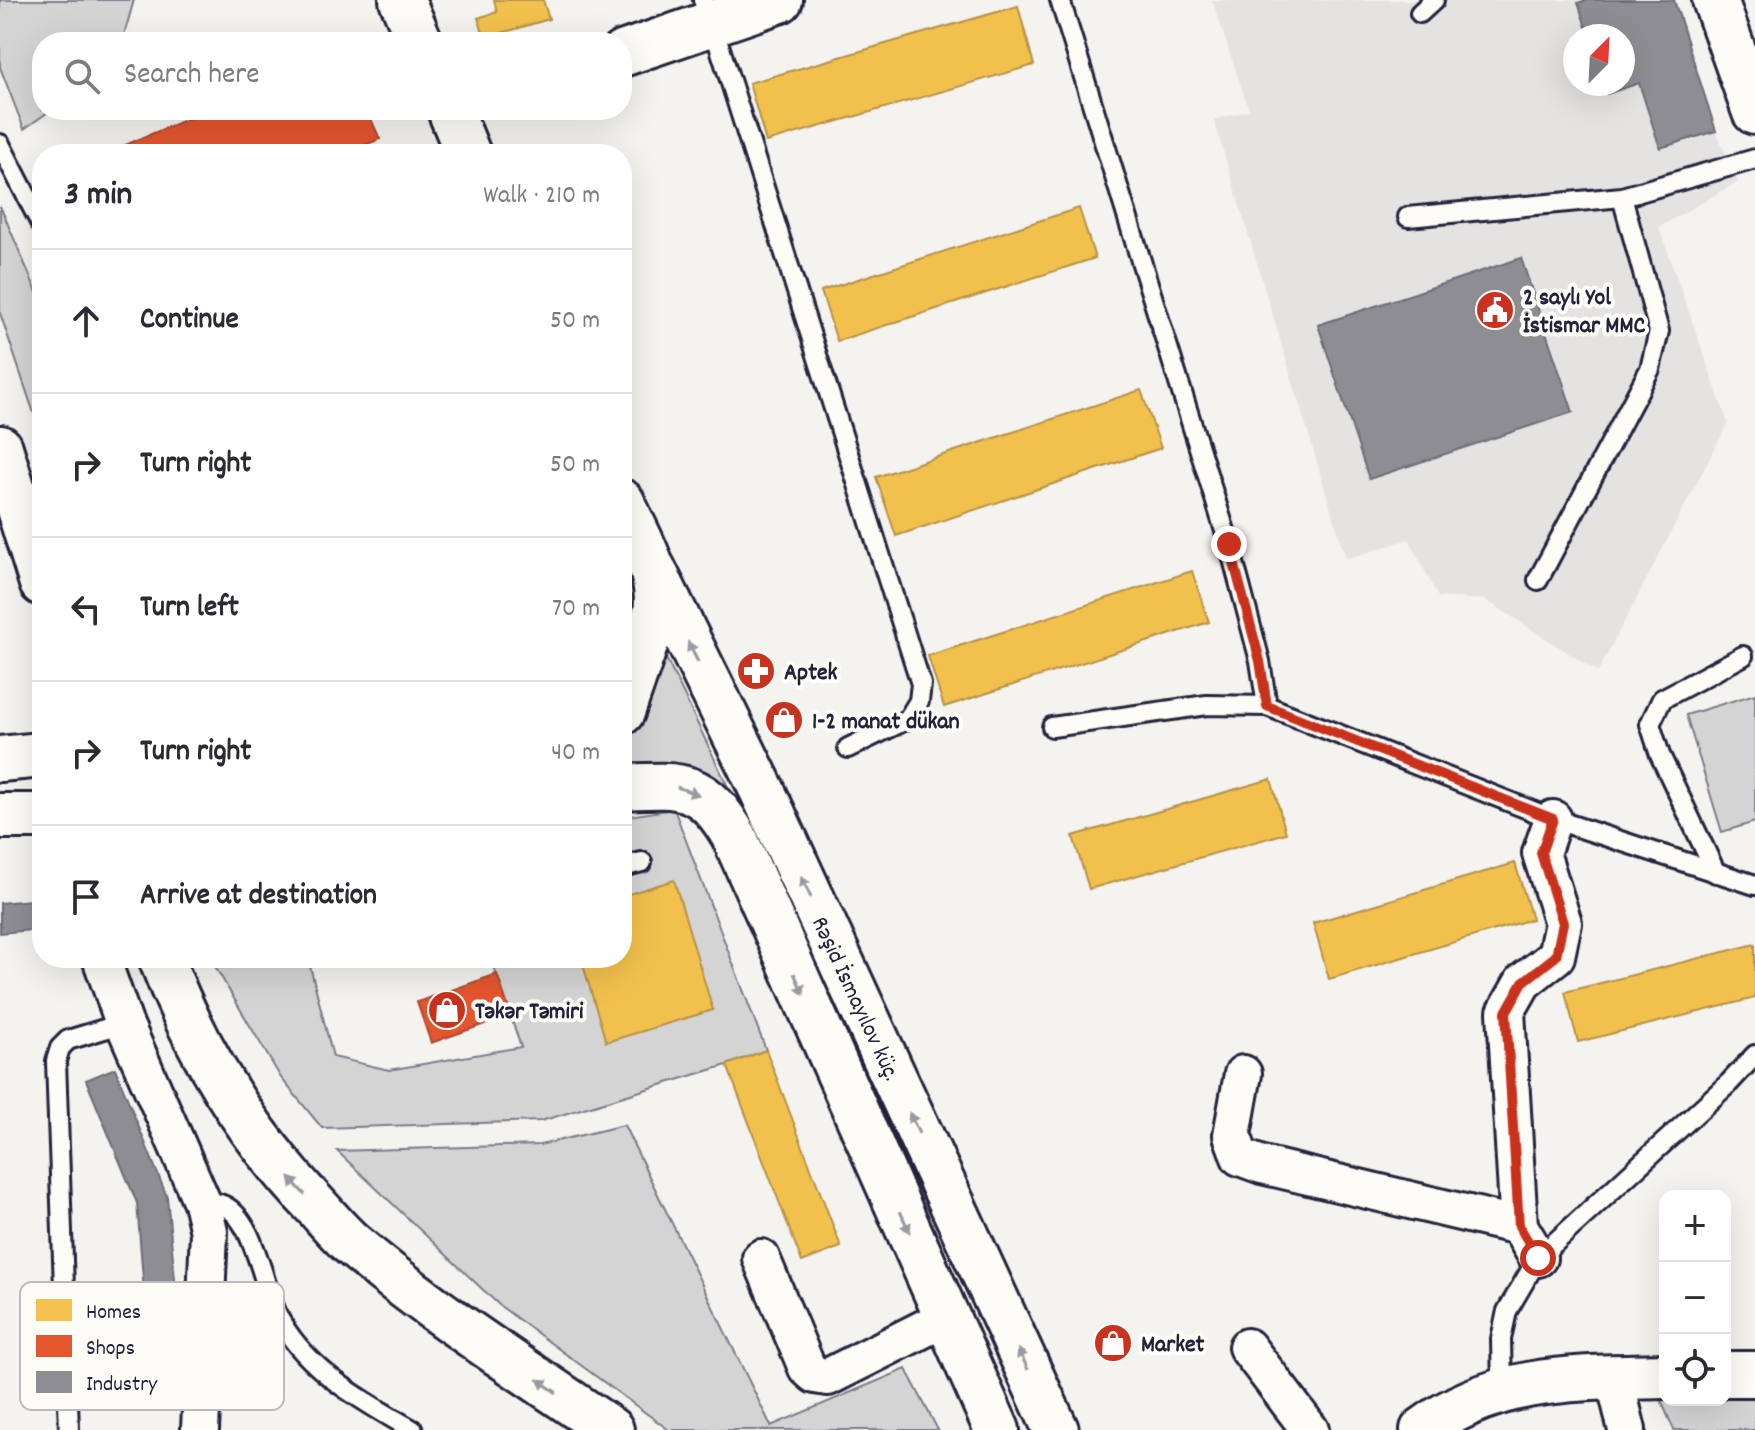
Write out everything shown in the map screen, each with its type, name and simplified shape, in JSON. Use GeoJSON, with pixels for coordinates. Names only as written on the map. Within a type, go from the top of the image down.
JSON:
{"type":"FeatureCollection","features":[{"type":"Feature","properties":{"kind":"main road"},"geometry":{"type":"LineString","coordinates":[[402,0],[416,32]]}},
{"type":"Feature","properties":{"kind":"main road"},"geometry":{"type":"LineString","coordinates":[[632,49],[708,12],[780,0]]}},
{"type":"Feature","properties":{"kind":"main road"},"geometry":{"type":"LineString","coordinates":[[1715,0],[1755,112]]}},
{"type":"Feature","properties":{"kind":"main road"},"geometry":{"type":"LineString","coordinates":[[455,120],[464,144]]}},
{"type":"Feature","properties":{"kind":"main road"},"geometry":{"type":"LineString","coordinates":[[0,448],[32,551]]}},
{"type":"Feature","properties":{"kind":"main road"},"geometry":{"type":"LineString","coordinates":[[632,683],[656,613],[657,587],[637,555]]}},
{"type":"Feature","properties":{"kind":"main road","name":"Rəşid İsmayılov küç."},"geometry":{"type":"LineString","coordinates":[[637,555],[762,790],[1056,1430]]}},
{"type":"Feature","properties":{"kind":"main road"},"geometry":{"type":"LineString","coordinates":[[0,759],[32,756]]}},
{"type":"Feature","properties":{"kind":"main road","name":"Rəşid İsmayılov küç."},"geometry":{"type":"LineString","coordinates":[[632,787],[663,785],[704,797],[714,806],[734,836],[997,1430]]}},
{"type":"Feature","properties":{"kind":"main road"},"geometry":{"type":"LineString","coordinates":[[0,816],[32,816]]}},
{"type":"Feature","properties":{"kind":"main road"},"geometry":{"type":"LineString","coordinates":[[165,968],[199,1044],[228,1094],[293,1182],[350,1243],[433,1308],[611,1430]]}},
{"type":"Feature","properties":{"kind":"main road"},"geometry":{"type":"LineString","coordinates":[[1731,1374],[1755,1374]]}},
{"type":"Feature","properties":{"kind":"main road"},"geometry":{"type":"LineString","coordinates":[[1423,1430],[1444,1414],[1479,1396],[1502,1389],[1562,1380],[1659,1376]]}},
{"type":"Feature","properties":{"kind":"street"},"geometry":{"type":"LineString","coordinates":[[1538,1258],[1519,1226],[1506,1012],[1523,982],[1556,956],[1563,923],[1541,853],[1553,819]]}},
{"type":"Feature","properties":{"kind":"street"},"geometry":{"type":"LineString","coordinates":[[105,968],[124,1023],[202,1202],[209,1232],[208,1282]]}},
{"type":"Feature","properties":{"kind":"street"},"geometry":{"type":"LineString","coordinates":[[1243,1074],[1232,1135],[1240,1157],[1262,1165],[1519,1226]]}},
{"type":"Feature","properties":{"kind":"street"},"geometry":{"type":"LineString","coordinates":[[761,1258],[807,1368],[815,1375],[828,1377],[947,1317]]}},
{"type":"Feature","properties":{"kind":"street"},"geometry":{"type":"LineString","coordinates":[[1247,1347],[1310,1430]]}},
{"type":"Feature","properties":{"kind":"street"},"geometry":{"type":"LineString","coordinates":[[1614,1377],[1627,1430]]}},
{"type":"Feature","properties":{"kind":"street"},"geometry":{"type":"LineString","coordinates":[[200,1430],[201,1410]]}},
{"type":"Feature","properties":{"kind":"lane"},"geometry":{"type":"LineString","coordinates":[[1060,0],[1229,544],[1260,661],[1267,706]]}},
{"type":"Feature","properties":{"kind":"lane"},"geometry":{"type":"LineString","coordinates":[[708,12],[921,684],[919,701],[908,719],[848,748]]}},
{"type":"Feature","properties":{"kind":"lane"},"geometry":{"type":"LineString","coordinates":[[0,144],[32,206]]}},
{"type":"Feature","properties":{"kind":"lane"},"geometry":{"type":"LineString","coordinates":[[1408,217],[1622,197],[1755,159]]}},
{"type":"Feature","properties":{"kind":"lane"},"geometry":{"type":"LineString","coordinates":[[1538,580],[1650,369],[1659,331],[1622,197]]}},
{"type":"Feature","properties":{"kind":"lane"},"geometry":{"type":"LineString","coordinates":[[1716,873],[1660,755],[1650,724],[1662,699],[1743,656]]}},
{"type":"Feature","properties":{"kind":"lane"},"geometry":{"type":"LineString","coordinates":[[1052,727],[1207,705],[1267,706],[1553,819],[1755,885]]}},
{"type":"Feature","properties":{"kind":"lane"},"geometry":{"type":"LineString","coordinates":[[632,864],[642,862]]}},
{"type":"Feature","properties":{"kind":"lane"},"geometry":{"type":"LineString","coordinates":[[64,1282],[56,1061],[60,1048],[68,1040],[124,1023]]}},
{"type":"Feature","properties":{"kind":"lane"},"geometry":{"type":"LineString","coordinates":[[1502,1389],[1501,1339],[1507,1311],[1538,1258],[1729,1083],[1755,1055]]}},
{"type":"Feature","properties":{"kind":"lane"},"geometry":{"type":"LineString","coordinates":[[202,1202],[222,1204],[237,1215],[249,1237],[265,1282]]}},
{"type":"Feature","properties":{"kind":"lane"},"geometry":{"type":"LineString","coordinates":[[284,1327],[299,1349],[327,1376],[413,1430]]}},
{"type":"Feature","properties":{"kind":"lane"},"geometry":{"type":"LineString","coordinates":[[68,1410],[69,1430]]}},
{"type":"Feature","properties":{"kind":"shaded area"},"geometry":{"type":"Polygon","coordinates":[[[0,0],[134,0],[125,32],[32,32],[32,120],[37,120],[24,129],[0,67],[0,0]]]}},
{"type":"Feature","properties":{"kind":"shaded area"},"geometry":{"type":"Polygon","coordinates":[[[1212,0],[1587,0],[1578,3],[1585,24],[1563,24],[1563,96],[1635,96],[1635,84],[1639,83],[1660,148],[1716,131],[1738,182],[1659,227],[1728,423],[1598,672],[1486,600],[1438,597],[1409,539],[1346,559],[1214,120],[1249,110],[1212,0]]]}},
{"type":"Feature","properties":{"kind":"shaded area"},"geometry":{"type":"Polygon","coordinates":[[[0,206],[32,281],[32,407],[0,313],[0,206]]]}},
{"type":"Feature","properties":{"kind":"shaded area"},"geometry":{"type":"Polygon","coordinates":[[[662,650],[731,793],[692,767],[668,763],[632,765],[632,732],[662,650]]]}},
{"type":"Feature","properties":{"kind":"shaded area"},"geometry":{"type":"Polygon","coordinates":[[[1755,694],[1755,822],[1722,832],[1686,715],[1755,694]]]}},
{"type":"Feature","properties":{"kind":"shaded area"},"geometry":{"type":"Polygon","coordinates":[[[674,809],[766,1050],[727,1065],[541,1121],[322,1128],[281,1078],[216,968],[311,968],[333,1057],[389,1070],[521,1047],[494,968],[632,968],[632,815],[674,809]]]}},
{"type":"Feature","properties":{"kind":"shaded area"},"geometry":{"type":"Polygon","coordinates":[[[624,1125],[771,1426],[906,1369],[938,1430],[669,1430],[499,1305],[337,1151],[540,1145],[624,1125]]]}},
{"type":"Feature","properties":{"kind":"shaded area"},"geometry":{"type":"Polygon","coordinates":[[[1755,1391],[1755,1430],[1674,1430],[1664,1406],[1731,1406],[1731,1393],[1755,1391]]]}},
{"type":"Feature","properties":{"kind":"building: Homes"},"geometry":{"type":"Polygon","coordinates":[[[494,0],[543,0],[549,19],[505,32],[483,32],[478,18],[497,12],[494,0]]]}},
{"type":"Feature","properties":{"kind":"building: Homes"},"geometry":{"type":"Polygon","coordinates":[[[1018,6],[1034,65],[766,142],[749,83],[1018,6]]]}},
{"type":"Feature","properties":{"kind":"building: Homes"},"geometry":{"type":"Polygon","coordinates":[[[1079,208],[1095,258],[837,341],[821,291],[1079,208]]]}},
{"type":"Feature","properties":{"kind":"building: Homes"},"geometry":{"type":"Polygon","coordinates":[[[1141,390],[1161,448],[896,536],[876,477],[1141,390]]]}},
{"type":"Feature","properties":{"kind":"building: Homes"},"geometry":{"type":"Polygon","coordinates":[[[1192,571],[1209,622],[944,707],[928,656],[1192,571]]]}},
{"type":"Feature","properties":{"kind":"building: Homes"},"geometry":{"type":"Polygon","coordinates":[[[1271,779],[1286,833],[1089,889],[1073,836],[1271,779]]]}},
{"type":"Feature","properties":{"kind":"building: Homes"},"geometry":{"type":"Polygon","coordinates":[[[1515,863],[1532,919],[1329,979],[1313,923],[1515,863]]]}},
{"type":"Feature","properties":{"kind":"building: Homes"},"geometry":{"type":"Polygon","coordinates":[[[674,880],[713,1010],[606,1042],[584,968],[632,968],[632,893],[674,880]]]}},
{"type":"Feature","properties":{"kind":"building: Homes"},"geometry":{"type":"Polygon","coordinates":[[[1755,944],[1755,998],[1578,1042],[1565,992],[1755,944]]]}},
{"type":"Feature","properties":{"kind":"building: Homes"},"geometry":{"type":"Polygon","coordinates":[[[766,1050],[841,1247],[802,1262],[727,1065],[766,1050]]]}},
{"type":"Feature","properties":{"kind":"building: Shops"},"geometry":{"type":"Polygon","coordinates":[[[184,120],[371,120],[380,139],[368,144],[128,144],[184,120]]]}},
{"type":"Feature","properties":{"kind":"building: Shops"},"geometry":{"type":"Polygon","coordinates":[[[497,974],[511,1015],[431,1043],[417,1002],[497,974]]]}},
{"type":"Feature","properties":{"kind":"building: Industry"},"geometry":{"type":"Polygon","coordinates":[[[1587,0],[1674,0],[1716,131],[1660,148],[1639,83],[1635,84],[1635,24],[1585,24],[1578,3],[1587,0]]]}},
{"type":"Feature","properties":{"kind":"building: Industry"},"geometry":{"type":"Polygon","coordinates":[[[1521,258],[1573,412],[1369,479],[1318,325],[1521,258]]]}},
{"type":"Feature","properties":{"kind":"building: Industry"},"geometry":{"type":"Polygon","coordinates":[[[32,900],[32,930],[0,933],[0,903],[32,900]]]}},
{"type":"Feature","properties":{"kind":"building: Industry"},"geometry":{"type":"Polygon","coordinates":[[[115,1068],[167,1197],[175,1282],[143,1282],[137,1203],[86,1080],[115,1068]]]}},
{"type":"Feature","properties":{"kind":"place","name":"2 saylı Yol İstismar MMC"},"geometry":{"type":"Point","coordinates":[1495,310]}},
{"type":"Feature","properties":{"kind":"place","name":"Aptek"},"geometry":{"type":"Point","coordinates":[756,671]}},
{"type":"Feature","properties":{"kind":"place","name":"1-2 manat dükan"},"geometry":{"type":"Point","coordinates":[784,720]}},
{"type":"Feature","properties":{"kind":"place","name":"Təkər Təmiri"},"geometry":{"type":"Point","coordinates":[447,1010]}},
{"type":"Feature","properties":{"kind":"place","name":"Market"},"geometry":{"type":"Point","coordinates":[1113,1343]}},
{"type":"Feature","properties":{"kind":"route"},"geometry":{"type":"LineString","coordinates":[[1229,544],[1260,661],[1267,706],[1553,819],[1541,853],[1563,923],[1556,956],[1523,982],[1506,1012],[1519,1226],[1538,1258]]}}]}
